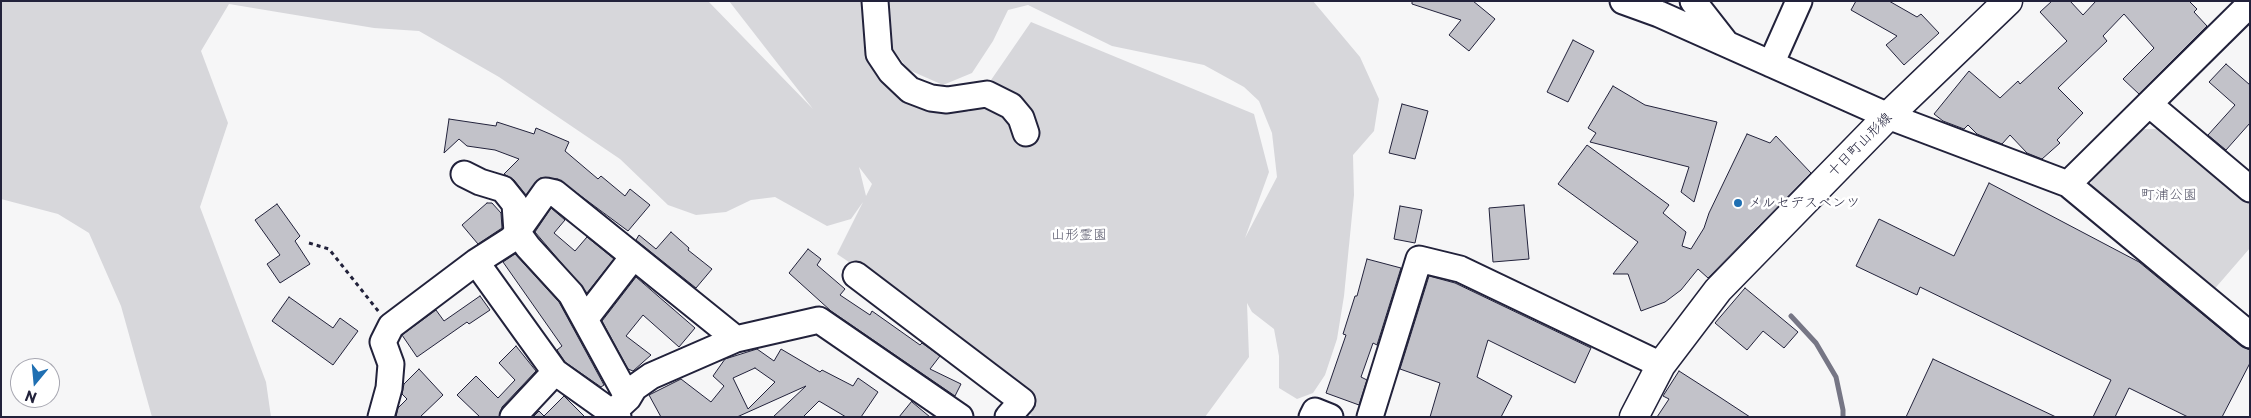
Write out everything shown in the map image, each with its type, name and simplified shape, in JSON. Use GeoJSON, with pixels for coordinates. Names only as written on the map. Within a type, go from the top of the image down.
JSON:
{"type":"FeatureCollection","features":[{"type":"Feature","properties":{"kind":"main road","name":"十日町山形線"},"geometry":{"type":"LineString","coordinates":[[1634,417],[1661,365],[1718,290],[1888,116],[2008,1]]}},
{"type":"Feature","properties":{"kind":"street"},"geometry":{"type":"LineString","coordinates":[[874,1],[879,54],[891,72],[910,90],[931,98],[947,100],[987,94],[1011,106],[1021,118],[1026,133]]}},
{"type":"Feature","properties":{"kind":"street"},"geometry":{"type":"LineString","coordinates":[[1623,1],[1659,14],[1888,116],[2068,184],[2250,335]]}},
{"type":"Feature","properties":{"kind":"street"},"geometry":{"type":"LineString","coordinates":[[1693,1],[1726,44]]}},
{"type":"Feature","properties":{"kind":"street"},"geometry":{"type":"LineString","coordinates":[[1770,64],[1799,1]]}},
{"type":"Feature","properties":{"kind":"street"},"geometry":{"type":"LineString","coordinates":[[2068,184],[2247,5]]}},
{"type":"Feature","properties":{"kind":"street"},"geometry":{"type":"LineString","coordinates":[[2148,104],[2250,189]]}},
{"type":"Feature","properties":{"kind":"street"},"geometry":{"type":"LineString","coordinates":[[464,174],[480,182],[503,189],[515,204],[517,232],[528,247],[571,294],[585,319],[620,409]]}},
{"type":"Feature","properties":{"kind":"street"},"geometry":{"type":"LineString","coordinates":[[381,417],[389,388],[392,364],[383,342],[390,326],[476,262],[512,239],[546,191],[555,193],[736,339]]}},
{"type":"Feature","properties":{"kind":"street"},"geometry":{"type":"LineString","coordinates":[[585,319],[633,257]]}},
{"type":"Feature","properties":{"kind":"street"},"geometry":{"type":"LineString","coordinates":[[1370,417],[1419,259],[1460,269],[1661,365]]}},
{"type":"Feature","properties":{"kind":"street"},"geometry":{"type":"LineString","coordinates":[[476,262],[555,372],[620,409]]}},
{"type":"Feature","properties":{"kind":"street"},"geometry":{"type":"LineString","coordinates":[[856,275],[1022,402],[1008,417]]}},
{"type":"Feature","properties":{"kind":"street"},"geometry":{"type":"LineString","coordinates":[[620,409],[634,388],[651,376],[736,339],[819,320],[960,417]]}},
{"type":"Feature","properties":{"kind":"street"},"geometry":{"type":"LineString","coordinates":[[513,417],[555,372]]}},
{"type":"Feature","properties":{"kind":"street"},"geometry":{"type":"LineString","coordinates":[[1312,417],[1315,411],[1330,417]]}},
{"type":"Feature","properties":{"kind":"path"},"geometry":{"type":"LineString","coordinates":[[309,243],[329,249],[390,326]]}},
{"type":"Feature","properties":{"kind":"green space","name":"山形霊園"},"geometry":{"type":"Polygon","coordinates":[[[1,1],[708,1],[813,109],[729,1],[868,1],[891,83],[969,112],[1031,22],[1254,114],[1269,172],[1245,238],[1277,177],[1272,133],[1259,101],[1244,87],[1204,65],[1112,46],[1028,5],[1008,10],[993,41],[972,73],[943,85],[909,70],[887,42],[886,1],[1313,1],[1360,57],[1379,99],[1374,131],[1353,155],[1354,195],[1344,296],[1337,339],[1325,375],[1313,393],[1297,399],[1279,388],[1279,356],[1274,329],[1252,312],[1247,303],[1249,357],[1205,417],[1033,417],[910,303],[837,254],[863,202],[851,219],[827,226],[775,197],[751,200],[726,212],[696,215],[668,205],[620,159],[499,77],[419,31],[374,28],[229,4],[201,51],[228,123],[200,207],[266,382],[271,417],[152,417],[121,306],[89,233],[58,214],[1,199],[1,1]],[[859,167],[866,196],[872,184],[859,167]]]}},
{"type":"Feature","properties":{"kind":"green space","name":"町浦公園"},"geometry":{"type":"Polygon","coordinates":[[[2144,129],[2167,129],[2250,201],[2250,248],[2211,293],[2089,192],[2092,180],[2144,129]]]}},
{"type":"Feature","properties":{"kind":"building"},"geometry":{"type":"Polygon","coordinates":[[[1412,1],[1473,1],[1495,19],[1469,51],[1449,35],[1461,20],[1412,4],[1412,1]]]}},
{"type":"Feature","properties":{"kind":"building"},"geometry":{"type":"Polygon","coordinates":[[[1856,1],[1889,1],[1917,17],[1921,14],[1939,33],[1904,65],[1886,45],[1897,36],[1851,10],[1856,1]]]}},
{"type":"Feature","properties":{"kind":"building"},"geometry":{"type":"Polygon","coordinates":[[[2052,1],[2070,1],[2083,15],[2096,1],[2189,1],[2197,9],[2194,12],[2207,26],[2139,94],[2123,79],[2154,48],[2124,14],[2103,36],[2107,41],[2058,88],[2083,113],[2057,140],[2060,143],[2042,159],[2027,153],[2010,135],[2002,144],[1977,134],[1968,125],[1964,129],[1943,121],[1934,114],[1969,71],[2000,98],[2018,81],[2020,84],[2067,41],[2040,12],[2052,1]]]}},
{"type":"Feature","properties":{"kind":"building"},"geometry":{"type":"Polygon","coordinates":[[[1573,40],[1594,51],[1568,102],[1547,92],[1573,40]]]}},
{"type":"Feature","properties":{"kind":"building"},"geometry":{"type":"Polygon","coordinates":[[[2226,64],[2250,85],[2250,123],[2226,150],[2208,135],[2235,105],[2209,82],[2226,64]]]}},
{"type":"Feature","properties":{"kind":"building"},"geometry":{"type":"Polygon","coordinates":[[[1613,86],[1645,105],[1717,122],[1694,202],[1681,192],[1689,167],[1590,142],[1596,133],[1588,128],[1613,86]]]}},
{"type":"Feature","properties":{"kind":"building"},"geometry":{"type":"Polygon","coordinates":[[[1402,104],[1428,111],[1415,159],[1389,153],[1402,104]]]}},
{"type":"Feature","properties":{"kind":"building"},"geometry":{"type":"Polygon","coordinates":[[[449,119],[496,126],[497,122],[534,134],[536,128],[569,142],[565,151],[598,179],[601,176],[625,196],[630,189],[650,205],[628,231],[558,179],[540,178],[526,195],[514,180],[504,174],[519,159],[495,150],[467,146],[459,139],[444,153],[449,119]]]}},
{"type":"Feature","properties":{"kind":"building"},"geometry":{"type":"Polygon","coordinates":[[[1747,134],[1770,143],[1776,136],[1811,173],[1708,278],[1698,269],[1681,290],[1665,302],[1641,311],[1628,274],[1613,274],[1638,242],[1558,184],[1587,145],[1669,205],[1663,213],[1686,232],[1682,246],[1691,249],[1704,228],[1709,213],[1747,134]]]}},
{"type":"Feature","properties":{"kind":"building"},"geometry":{"type":"Polygon","coordinates":[[[1989,183],[2139,262],[2241,346],[2250,350],[2250,363],[2222,417],[2188,417],[2129,388],[2115,417],[2093,417],[2111,380],[1920,287],[1917,295],[1856,266],[1879,219],[1954,256],[1989,183]]]}},
{"type":"Feature","properties":{"kind":"building"},"geometry":{"type":"Polygon","coordinates":[[[487,203],[492,203],[501,213],[502,228],[478,244],[462,225],[487,203]]]}},
{"type":"Feature","properties":{"kind":"building"},"geometry":{"type":"Polygon","coordinates":[[[277,204],[300,236],[295,241],[310,264],[280,283],[267,264],[280,255],[255,220],[277,204]]]}},
{"type":"Feature","properties":{"kind":"building"},"geometry":{"type":"Polygon","coordinates":[[[1524,205],[1529,259],[1493,262],[1489,208],[1524,205]]]}},
{"type":"Feature","properties":{"kind":"building"},"geometry":{"type":"Polygon","coordinates":[[[1400,206],[1422,210],[1415,243],[1394,239],[1400,206]]]}},
{"type":"Feature","properties":{"kind":"building"},"geometry":{"type":"Polygon","coordinates":[[[551,208],[565,220],[554,233],[575,251],[587,237],[614,259],[587,293],[535,232],[551,208]]]}},
{"type":"Feature","properties":{"kind":"building"},"geometry":{"type":"Polygon","coordinates":[[[671,232],[689,248],[688,250],[712,269],[696,288],[636,240],[639,235],[656,249],[671,232]]]}},
{"type":"Feature","properties":{"kind":"building"},"geometry":{"type":"Polygon","coordinates":[[[808,249],[821,259],[817,265],[845,289],[840,295],[870,315],[872,311],[920,345],[922,343],[940,356],[930,369],[961,384],[955,396],[831,311],[789,273],[808,249]]]}},
{"type":"Feature","properties":{"kind":"building"},"geometry":{"type":"Polygon","coordinates":[[[515,254],[559,302],[604,385],[601,387],[565,362],[557,350],[562,346],[503,262],[515,254]]]}},
{"type":"Feature","properties":{"kind":"building"},"geometry":{"type":"Polygon","coordinates":[[[1367,259],[1401,268],[1377,345],[1373,343],[1361,377],[1367,380],[1359,405],[1326,393],[1346,335],[1343,334],[1355,296],[1357,296],[1367,259]]]}},
{"type":"Feature","properties":{"kind":"building"},"geometry":{"type":"Polygon","coordinates":[[[1429,276],[1455,283],[1591,348],[1575,383],[1488,340],[1477,377],[1512,396],[1501,417],[1430,417],[1440,383],[1400,369],[1429,276]]]}},
{"type":"Feature","properties":{"kind":"building"},"geometry":{"type":"Polygon","coordinates":[[[636,277],[695,328],[679,347],[643,315],[626,336],[651,355],[633,371],[628,369],[602,321],[636,277]]]}},
{"type":"Feature","properties":{"kind":"building"},"geometry":{"type":"Polygon","coordinates":[[[1745,288],[1798,332],[1784,348],[1763,331],[1747,350],[1715,323],[1745,288]]]}},
{"type":"Feature","properties":{"kind":"building"},"geometry":{"type":"Polygon","coordinates":[[[480,296],[490,310],[469,324],[467,322],[417,357],[402,335],[436,310],[444,321],[480,296]]]}},
{"type":"Feature","properties":{"kind":"building"},"geometry":{"type":"Polygon","coordinates":[[[289,297],[333,328],[340,318],[358,331],[333,365],[272,321],[289,297]]]}},
{"type":"Feature","properties":{"kind":"building"},"geometry":{"type":"Polygon","coordinates":[[[516,346],[536,371],[502,407],[499,417],[480,417],[457,395],[476,376],[498,398],[515,380],[499,363],[516,346]]]}},
{"type":"Feature","properties":{"kind":"building"},"geometry":{"type":"Polygon","coordinates":[[[757,349],[774,361],[781,349],[820,372],[822,370],[853,386],[858,378],[878,392],[861,417],[846,417],[819,401],[803,417],[773,417],[806,386],[737,417],[661,417],[649,395],[681,379],[711,402],[724,386],[713,376],[725,359],[757,349]],[[755,368],[733,378],[748,409],[775,382],[755,368]]]}},
{"type":"Feature","properties":{"kind":"building"},"geometry":{"type":"Polygon","coordinates":[[[1933,359],[2056,417],[1906,417],[1933,359]]]}},
{"type":"Feature","properties":{"kind":"building"},"geometry":{"type":"Polygon","coordinates":[[[419,369],[443,395],[420,417],[396,417],[398,408],[407,399],[402,394],[404,384],[419,369]]]}},
{"type":"Feature","properties":{"kind":"building"},"geometry":{"type":"Polygon","coordinates":[[[1679,371],[1750,417],[1657,417],[1669,399],[1663,396],[1679,371]]]}},
{"type":"Feature","properties":{"kind":"building"},"geometry":{"type":"Polygon","coordinates":[[[564,396],[585,417],[533,417],[539,411],[544,416],[564,396]]]}},
{"type":"Feature","properties":{"kind":"building"},"geometry":{"type":"Polygon","coordinates":[[[912,402],[930,417],[899,417],[912,402]]]}},
{"type":"Feature","properties":{"kind":"waterway"},"geometry":{"type":"LineString","coordinates":[[1791,316],[1816,343],[1836,377],[1843,417]]}},
{"type":"Feature","properties":{"kind":"place","name":"メルセデスベンツ"},"geometry":{"type":"Point","coordinates":[1738,203]}}]}
